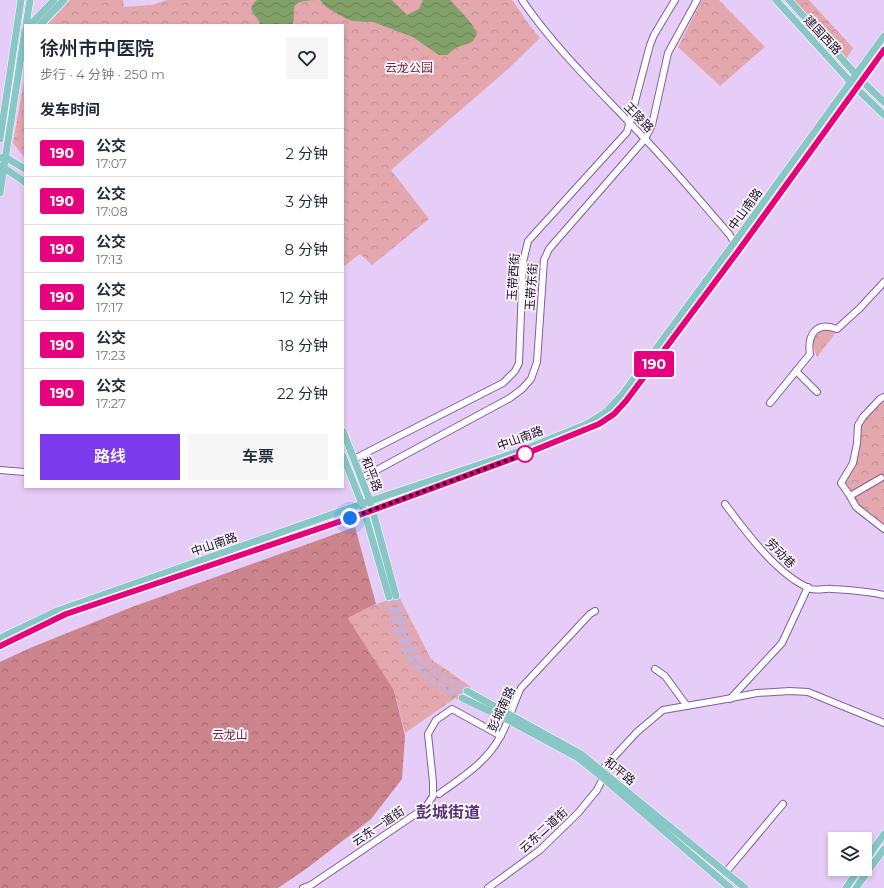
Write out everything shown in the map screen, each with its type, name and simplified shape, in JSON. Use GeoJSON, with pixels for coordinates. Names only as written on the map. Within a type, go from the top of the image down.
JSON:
{"type":"FeatureCollection","features":[{"type":"Feature","properties":{"kind":"main road"},"geometry":{"type":"LineString","coordinates":[[0,139],[21,0]]}},
{"type":"Feature","properties":{"kind":"main road"},"geometry":{"type":"LineString","coordinates":[[26,24],[30,0]]}},
{"type":"Feature","properties":{"kind":"main road"},"geometry":{"type":"LineString","coordinates":[[31,24],[54,0]]}},
{"type":"Feature","properties":{"kind":"main road"},"geometry":{"type":"LineString","coordinates":[[41,24],[64,0]]}},
{"type":"Feature","properties":{"kind":"main road","name":"建国西路"},"geometry":{"type":"LineString","coordinates":[[776,0],[854,85],[884,115]]}},
{"type":"Feature","properties":{"kind":"main road","name":"建国西路"},"geometry":{"type":"LineString","coordinates":[[789,0],[859,77],[884,102]]}},
{"type":"Feature","properties":{"kind":"main road"},"geometry":{"type":"LineString","coordinates":[[15,40],[24,31]]}},
{"type":"Feature","properties":{"kind":"main road","name":"中山南路"},"geometry":{"type":"LineString","coordinates":[[0,646],[66,614],[365,513],[547,446],[599,424],[614,414],[626,401],[739,250],[854,85],[884,36]]}},
{"type":"Feature","properties":{"kind":"main road"},"geometry":{"type":"LineString","coordinates":[[0,193],[2,158],[23,43]]}},
{"type":"Feature","properties":{"kind":"main road","name":"中山南路"},"geometry":{"type":"LineString","coordinates":[[859,77],[884,50]]}},
{"type":"Feature","properties":{"kind":"main road","name":"中山南路"},"geometry":{"type":"LineString","coordinates":[[0,638],[57,611],[370,501],[523,450],[587,424],[606,412],[621,396],[734,243],[854,85]]}},
{"type":"Feature","properties":{"kind":"main road"},"geometry":{"type":"LineString","coordinates":[[2,158],[24,169]]}},
{"type":"Feature","properties":{"kind":"main road"},"geometry":{"type":"LineString","coordinates":[[2,166],[24,181]]}},
{"type":"Feature","properties":{"kind":"main road","name":"和平路"},"geometry":{"type":"LineString","coordinates":[[344,434],[373,510],[392,597],[362,504],[344,459]]}},
{"type":"Feature","properties":{"kind":"main road","name":"和平路"},"geometry":{"type":"LineString","coordinates":[[467,691],[603,774],[745,888]]}},
{"type":"Feature","properties":{"kind":"main road","name":"和平路"},"geometry":{"type":"LineString","coordinates":[[462,698],[509,718]]}},
{"type":"Feature","properties":{"kind":"main road","name":"和平路"},"geometry":{"type":"LineString","coordinates":[[603,774],[730,888]]}},
{"type":"Feature","properties":{"kind":"main road"},"geometry":{"type":"LineString","coordinates":[[872,851],[884,834]]}},
{"type":"Feature","properties":{"kind":"main road"},"geometry":{"type":"LineString","coordinates":[[856,888],[884,849]]}},
{"type":"Feature","properties":{"kind":"main road"},"geometry":{"type":"LineString","coordinates":[[846,888],[855,876]]}},
{"type":"Feature","properties":{"kind":"street","name":"王陵路"},"geometry":{"type":"LineString","coordinates":[[522,0],[536,22],[565,56],[643,137],[729,234],[739,250]]}},
{"type":"Feature","properties":{"kind":"street","name":"玉带西街"},"geometry":{"type":"LineString","coordinates":[[354,459],[503,383],[510,378],[519,363],[523,262],[528,241],[627,132],[631,125],[650,45],[654,35],[675,0]]}},
{"type":"Feature","properties":{"kind":"street","name":"玉带东街"},"geometry":{"type":"LineString","coordinates":[[362,478],[510,398],[522,389],[531,379],[537,362],[544,260],[549,250],[652,125],[668,53],[698,0]]}},
{"type":"Feature","properties":{"kind":"street"},"geometry":{"type":"LineString","coordinates":[[770,403],[810,354],[808,346],[813,332],[817,329],[826,327],[837,329],[860,308],[884,282]]}},
{"type":"Feature","properties":{"kind":"street"},"geometry":{"type":"LineString","coordinates":[[796,371],[817,392]]}},
{"type":"Feature","properties":{"kind":"street"},"geometry":{"type":"LineString","coordinates":[[884,397],[880,398],[867,412],[858,425],[857,444],[853,463],[841,483],[856,507],[884,529]]}},
{"type":"Feature","properties":{"kind":"street"},"geometry":{"type":"LineString","coordinates":[[0,470],[24,472]]}},
{"type":"Feature","properties":{"kind":"street"},"geometry":{"type":"LineString","coordinates":[[850,496],[881,478]]}},
{"type":"Feature","properties":{"kind":"street","name":"劳动巷"},"geometry":{"type":"LineString","coordinates":[[725,504],[749,536],[788,576],[812,590],[830,588],[865,591],[884,595]]}},
{"type":"Feature","properties":{"kind":"street"},"geometry":{"type":"LineString","coordinates":[[730,699],[782,643],[808,587]]}},
{"type":"Feature","properties":{"kind":"street","name":"彭城南路"},"geometry":{"type":"LineString","coordinates":[[439,794],[480,764],[501,736],[521,688],[590,614],[595,611]]}},
{"type":"Feature","properties":{"kind":"street"},"geometry":{"type":"LineString","coordinates":[[656,669],[665,676],[687,706]]}},
{"type":"Feature","properties":{"kind":"street","name":"云东二道街"},"geometry":{"type":"LineString","coordinates":[[488,888],[540,850],[578,813],[597,790],[603,774],[637,732],[663,710],[757,693],[790,691],[808,692],[884,723]]}},
{"type":"Feature","properties":{"kind":"street","name":"云东一道街"},"geometry":{"type":"LineString","coordinates":[[303,888],[311,885],[426,808],[432,796],[433,782],[428,734],[436,720],[452,709],[501,736]]}},
{"type":"Feature","properties":{"kind":"street"},"geometry":{"type":"LineString","coordinates":[[726,872],[783,804]]}},
{"type":"Feature","properties":{"kind":"green space","name":"云龙公园"},"geometry":{"type":"Polygon","coordinates":[[[70,0],[123,0],[124,7],[152,5],[168,0],[512,0],[540,38],[507,70],[391,170],[429,219],[372,265],[360,254],[344,266],[344,24],[48,24],[70,0]]]}},
{"type":"Feature","properties":{"kind":"green space"},"geometry":{"type":"Polygon","coordinates":[[[702,0],[719,0],[765,47],[720,86],[678,47],[702,0]]]}},
{"type":"Feature","properties":{"kind":"green space"},"geometry":{"type":"Polygon","coordinates":[[[792,0],[809,0],[853,48],[846,59],[792,0]]]}},
{"type":"Feature","properties":{"kind":"green space"},"geometry":{"type":"Polygon","coordinates":[[[24,82],[24,157],[13,143],[24,82]]]}},
{"type":"Feature","properties":{"kind":"green space"},"geometry":{"type":"Polygon","coordinates":[[[825,329],[837,331],[817,357],[813,344],[814,340],[817,334],[825,329]]]}},
{"type":"Feature","properties":{"kind":"green space"},"geometry":{"type":"Polygon","coordinates":[[[884,402],[884,524],[857,503],[844,480],[853,467],[858,455],[860,427],[876,407],[884,402]]]}},
{"type":"Feature","properties":{"kind":"green space","name":"云龙山"},"geometry":{"type":"Polygon","coordinates":[[[355,527],[376,604],[348,618],[394,690],[405,736],[402,779],[371,819],[306,869],[278,888],[0,888],[0,662],[30,648],[132,607],[355,527]]]}},
{"type":"Feature","properties":{"kind":"green space"},"geometry":{"type":"Polygon","coordinates":[[[399,597],[431,659],[471,687],[405,733],[394,690],[348,618],[376,604],[399,597]]]}},
{"type":"Feature","properties":{"kind":"water"},"geometry":{"type":"Polygon","coordinates":[[[257,0],[313,0],[304,1],[295,5],[292,24],[259,24],[260,23],[252,12],[252,7],[257,0]]]}},
{"type":"Feature","properties":{"kind":"water","name":"云龙公园"},"geometry":{"type":"Polygon","coordinates":[[[320,0],[392,0],[407,15],[419,9],[423,0],[450,0],[469,20],[477,34],[472,42],[455,48],[447,55],[439,55],[413,37],[373,22],[352,21],[345,18],[326,7],[320,0]]]}},
{"type":"Feature","properties":{"kind":"tunnel"},"geometry":{"type":"LineString","coordinates":[[396,596],[404,630],[418,658],[441,676],[467,691]]}},
{"type":"Feature","properties":{"kind":"tunnel"},"geometry":{"type":"LineString","coordinates":[[389,597],[398,634],[412,663],[435,683],[462,698]]}},
{"type":"Feature","properties":{"kind":"bus line","name":"190"},"geometry":{"type":"LineString","coordinates":[[0,646],[66,614],[365,513],[576,434],[599,424],[614,414],[626,401],[673,339],[884,50]]}},
{"type":"Feature","properties":{"kind":"district","name":"彭城街道"},"geometry":{"type":"Point","coordinates":[448,812]}},
{"type":"Feature","properties":{"kind":"route"},"geometry":{"type":"LineString","coordinates":[[350,518],[525,454]]}}]}
